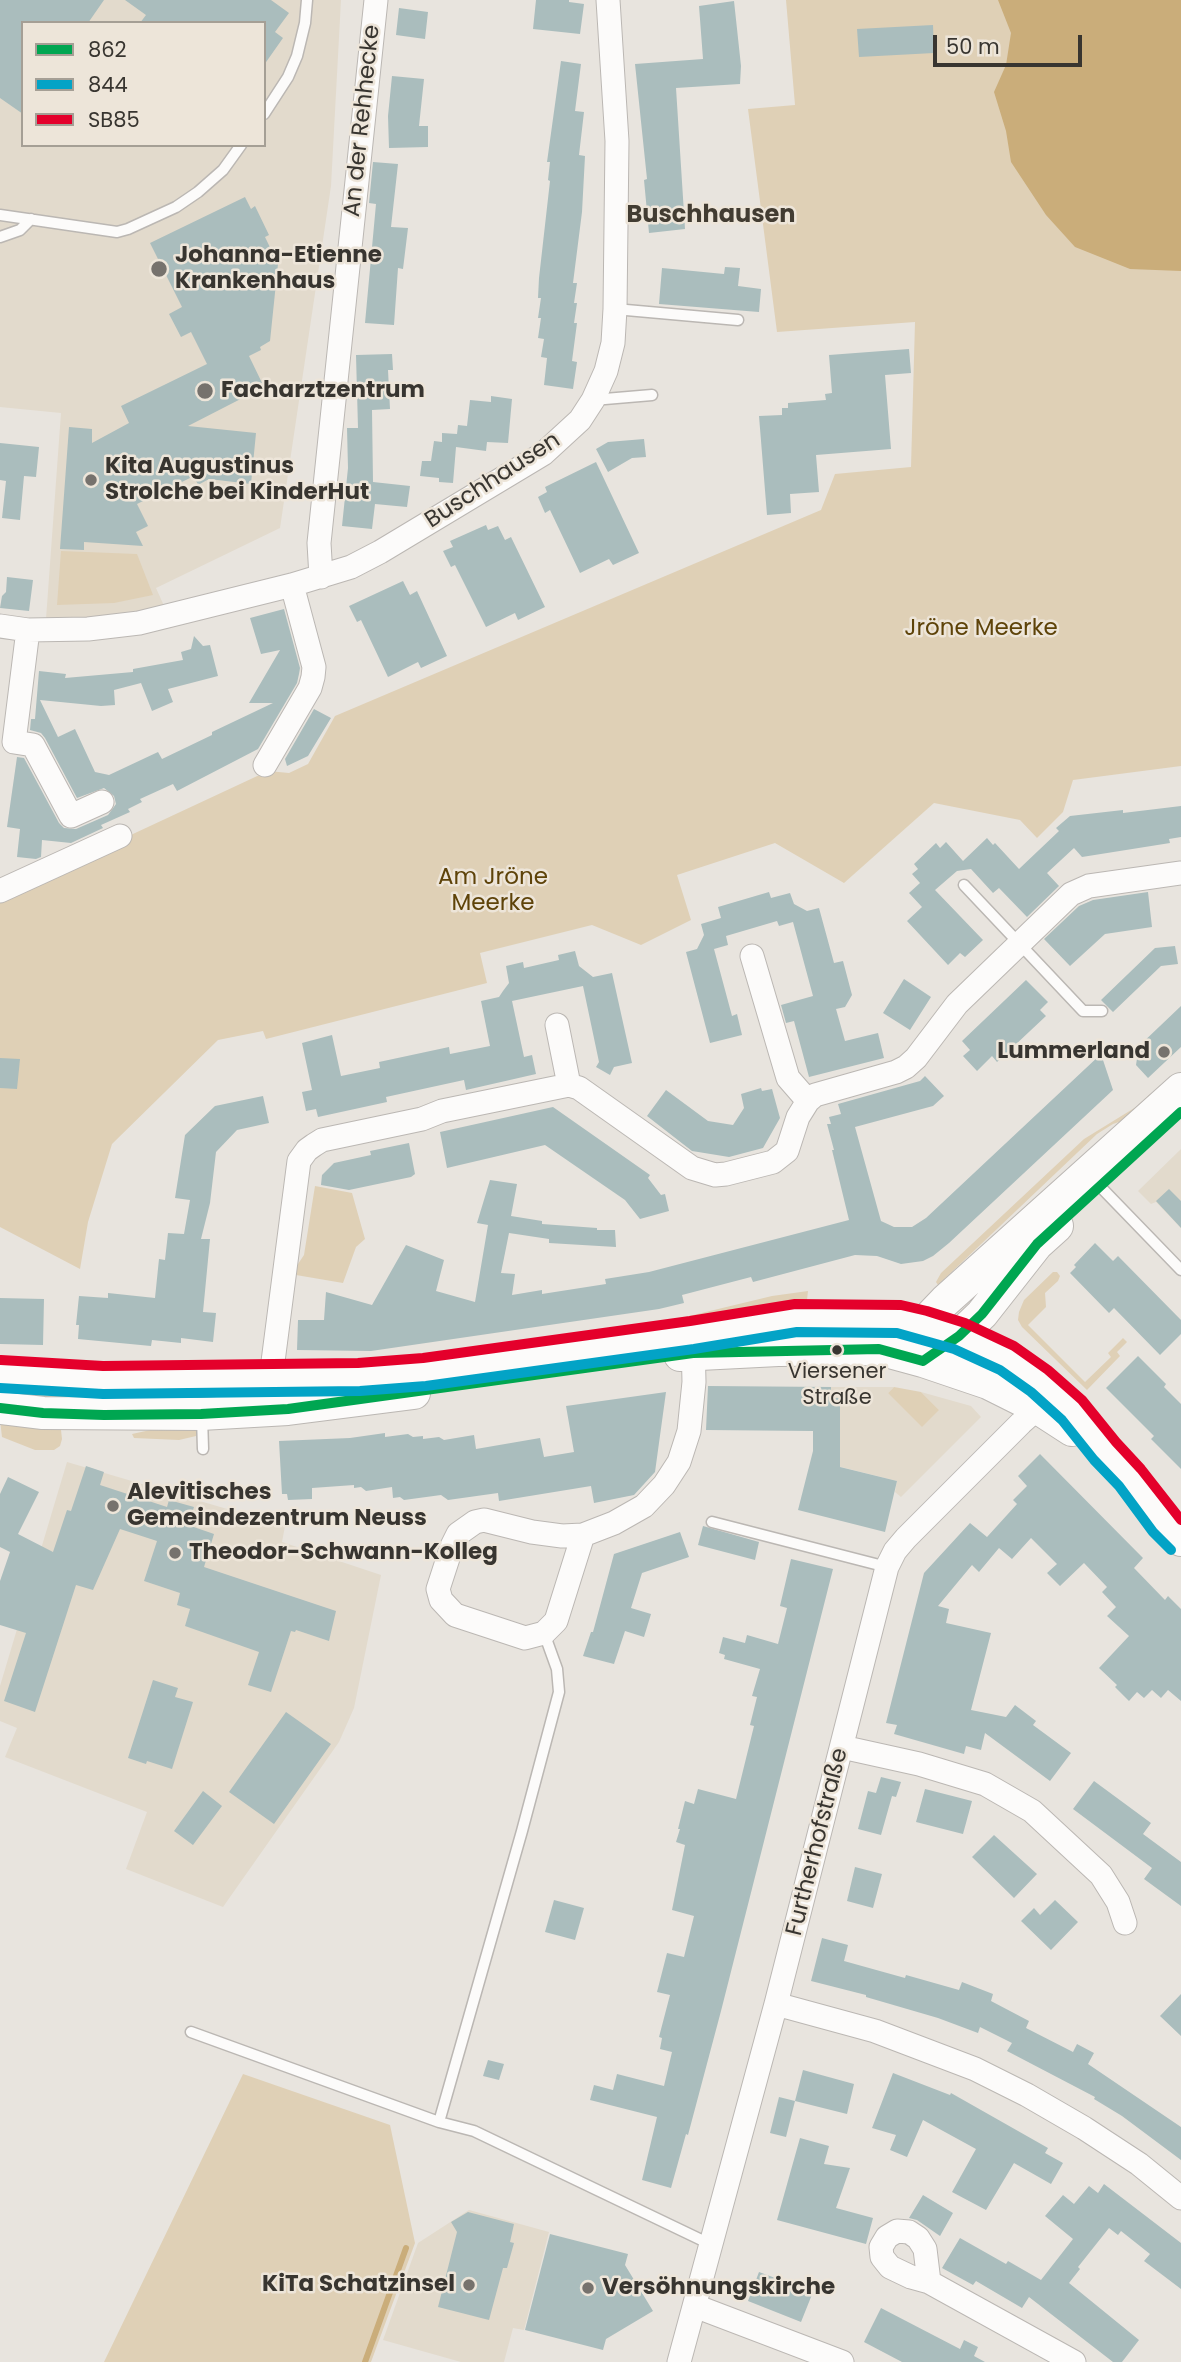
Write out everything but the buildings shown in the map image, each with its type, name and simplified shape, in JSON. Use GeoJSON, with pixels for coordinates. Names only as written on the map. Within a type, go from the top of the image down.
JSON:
{"type":"FeatureCollection","features":[{"type":"Feature","properties":{"kind":"main road"},"geometry":{"type":"LineString","coordinates":[[923,1361],[959,1336],[982,1314],[1037,1244],[1093,1180],[1181,1089]]}},
{"type":"Feature","properties":{"kind":"main road"},"geometry":{"type":"LineString","coordinates":[[923,1361],[923,1324],[1093,1180],[1181,1112]]}},
{"type":"Feature","properties":{"kind":"main road"},"geometry":{"type":"LineString","coordinates":[[0,1408],[43,1413],[190,1415],[349,1402],[693,1344],[796,1318],[879,1318],[923,1324],[959,1336],[1018,1366],[1040,1381],[1072,1410],[1130,1477],[1164,1523],[1181,1540]]}},
{"type":"Feature","properties":{"kind":"main road"},"geometry":{"type":"LineString","coordinates":[[0,1374],[103,1380],[359,1377],[693,1344],[879,1349],[988,1383],[1038,1408],[1105,1451]]}},
{"type":"Feature","properties":{"kind":"main road"},"geometry":{"type":"LineString","coordinates":[[190,1415],[258,1398],[267,1391],[271,1377]]}},
{"type":"Feature","properties":{"kind":"street","name":"An der Rehhecke"},"geometry":{"type":"LineString","coordinates":[[321,577],[319,544],[376,0]]}},
{"type":"Feature","properties":{"kind":"street","name":"Buschhausen"},"geometry":{"type":"LineString","coordinates":[[0,626],[28,630],[88,629],[139,623],[292,585],[351,567],[542,454],[580,420],[593,400],[606,371],[613,343],[617,141],[608,0]]}},
{"type":"Feature","properties":{"kind":"street"},"geometry":{"type":"LineString","coordinates":[[265,765],[310,688],[313,677],[314,667],[292,585]]}},
{"type":"Feature","properties":{"kind":"street"},"geometry":{"type":"LineString","coordinates":[[28,630],[14,742],[33,745],[71,816],[102,802]]}},
{"type":"Feature","properties":{"kind":"street"},"geometry":{"type":"LineString","coordinates":[[0,891],[120,836]]}},
{"type":"Feature","properties":{"kind":"street"},"geometry":{"type":"LineString","coordinates":[[271,1377],[299,1161],[307,1150],[322,1140],[422,1119],[442,1111],[569,1086],[579,1088],[692,1168],[715,1175],[773,1162],[787,1151],[798,1117],[808,1101],[816,1095],[896,1073],[906,1067],[916,1058],[957,1004],[1071,894],[1080,889],[1181,873]]}},
{"type":"Feature","properties":{"kind":"street"},"geometry":{"type":"LineString","coordinates":[[752,956],[788,1078],[808,1101]]}},
{"type":"Feature","properties":{"kind":"street"},"geometry":{"type":"LineString","coordinates":[[557,1025],[569,1086]]}},
{"type":"Feature","properties":{"kind":"street"},"geometry":{"type":"LineString","coordinates":[[583,1535],[556,1621],[544,1633],[525,1638],[455,1615],[441,1600],[438,1589],[452,1546],[458,1534],[466,1527],[484,1520],[532,1532],[562,1536],[583,1535],[614,1523],[644,1506],[664,1485],[679,1462],[689,1431],[693,1395],[693,1344]]}},
{"type":"Feature","properties":{"kind":"street"},"geometry":{"type":"LineString","coordinates":[[1038,1408],[1053,1405],[1072,1410]]}},
{"type":"Feature","properties":{"kind":"street","name":"Furtherhofstraße"},"geometry":{"type":"LineString","coordinates":[[679,2362],[776,2004],[887,1567],[906,1538],[1038,1408]]}},
{"type":"Feature","properties":{"kind":"street"},"geometry":{"type":"LineString","coordinates":[[842,1747],[919,1764],[985,1784],[1032,1811],[1101,1875],[1118,1902],[1125,1923]]}},
{"type":"Feature","properties":{"kind":"street"},"geometry":{"type":"LineString","coordinates":[[776,2004],[875,2031],[975,2069],[1084,2128],[1139,2165],[1181,2198]]}},
{"type":"Feature","properties":{"kind":"street"},"geometry":{"type":"LineString","coordinates":[[929,2282],[1074,2362]]}},
{"type":"Feature","properties":{"kind":"street"},"geometry":{"type":"LineString","coordinates":[[695,2306],[842,2362]]}},
{"type":"Feature","properties":{"kind":"lane"},"geometry":{"type":"LineString","coordinates":[[266,111],[297,56],[307,0]]}},
{"type":"Feature","properties":{"kind":"lane"},"geometry":{"type":"LineString","coordinates":[[0,215],[117,232],[128,229],[176,207],[198,192],[223,170],[240,147]]}},
{"type":"Feature","properties":{"kind":"lane"},"geometry":{"type":"LineString","coordinates":[[0,237],[13,234],[31,219]]}},
{"type":"Feature","properties":{"kind":"lane"},"geometry":{"type":"LineString","coordinates":[[615,309],[738,320]]}},
{"type":"Feature","properties":{"kind":"lane"},"geometry":{"type":"LineString","coordinates":[[593,400],[652,396]]}},
{"type":"Feature","properties":{"kind":"lane"},"geometry":{"type":"LineString","coordinates":[[964,885],[1083,1011],[1102,1011]]}},
{"type":"Feature","properties":{"kind":"lane"},"geometry":{"type":"LineString","coordinates":[[1093,1180],[1181,1270]]}},
{"type":"Feature","properties":{"kind":"lane"},"geometry":{"type":"LineString","coordinates":[[190,1415],[203,1449]]}},
{"type":"Feature","properties":{"kind":"lane"},"geometry":{"type":"LineString","coordinates":[[712,1522],[887,1567]]}},
{"type":"Feature","properties":{"kind":"lane"},"geometry":{"type":"LineString","coordinates":[[439,2122],[559,1692],[557,1669],[544,1633]]}},
{"type":"Feature","properties":{"kind":"lane"},"geometry":{"type":"LineString","coordinates":[[191,2032],[439,2122],[474,2131],[712,2245]]}},
{"type":"Feature","properties":{"kind":"shaded area","name":"Johanna-Etienne Krankenhaus"},"geometry":{"type":"Polygon","coordinates":[[[0,0],[341,0],[331,186],[280,528],[156,588],[165,608],[115,616],[46,619],[61,413],[0,407],[0,0]]]}},
{"type":"Feature","properties":{"kind":"shaded area"},"geometry":{"type":"Polygon","coordinates":[[[998,0],[1181,0],[1181,271],[1130,269],[1075,247],[1046,215],[1011,162],[1006,131],[994,92],[1006,65],[1011,33],[998,0]]]}},
{"type":"Feature","properties":{"kind":"shaded area"},"geometry":{"type":"Polygon","coordinates":[[[1181,1149],[1181,1228],[1156,1202],[1151,1204],[1138,1191],[1181,1149]]]}},
{"type":"Feature","properties":{"kind":"shaded area"},"geometry":{"type":"Polygon","coordinates":[[[831,1387],[894,1387],[888,1393],[939,1410],[921,1392],[971,1406],[981,1417],[901,1497],[895,1492],[897,1481],[813,1460],[840,1460],[840,1398],[831,1398],[831,1387]]]}},
{"type":"Feature","properties":{"kind":"shaded area"},"geometry":{"type":"Polygon","coordinates":[[[67,1462],[285,1526],[282,1542],[381,1575],[354,1708],[339,1742],[223,1907],[126,1869],[147,1812],[5,1757],[17,1728],[0,1721],[0,1686],[67,1462]]]}},
{"type":"Feature","properties":{"kind":"shaded area","name":"KiTa Schatzinsel"},"geometry":{"type":"Polygon","coordinates":[[[469,2210],[549,2232],[524,2330],[513,2328],[504,2362],[461,2362],[383,2340],[418,2243],[469,2210]]]}},
{"type":"Feature","properties":{"kind":"green space","name":"Jröne Meerke"},"geometry":{"type":"Polygon","coordinates":[[[786,0],[1181,0],[1181,766],[1073,780],[1063,812],[1037,838],[1020,820],[934,803],[844,883],[775,843],[677,875],[691,920],[641,945],[592,925],[480,953],[487,983],[266,1039],[263,1031],[218,1040],[112,1144],[88,1222],[80,1269],[0,1227],[0,896],[268,771],[289,773],[308,764],[335,716],[821,510],[835,474],[911,467],[915,322],[777,332],[748,109],[795,105],[786,0]]]}},
{"type":"Feature","properties":{"kind":"green space"},"geometry":{"type":"Polygon","coordinates":[[[61,551],[137,554],[153,595],[114,603],[57,605],[61,551]]]}},
{"type":"Feature","properties":{"kind":"green space"},"geometry":{"type":"Polygon","coordinates":[[[1150,1094],[1168,1095],[1139,1115],[1113,1124],[1097,1134],[938,1285],[936,1282],[941,1273],[1084,1139],[1136,1107],[1150,1094]]]}},
{"type":"Feature","properties":{"kind":"green space"},"geometry":{"type":"Polygon","coordinates":[[[315,1186],[352,1193],[365,1239],[356,1247],[343,1283],[296,1275],[296,1267],[304,1255],[315,1186]]]}},
{"type":"Feature","properties":{"kind":"green space"},"geometry":{"type":"Polygon","coordinates":[[[1053,1272],[1060,1276],[1045,1293],[1046,1307],[1028,1325],[1085,1382],[1111,1357],[1108,1353],[1123,1338],[1127,1342],[1117,1352],[1120,1356],[1087,1390],[1018,1320],[1024,1300],[1053,1272]]]}},
{"type":"Feature","properties":{"kind":"green space"},"geometry":{"type":"Polygon","coordinates":[[[808,1291],[807,1300],[767,1306],[687,1325],[685,1317],[772,1296],[808,1291]]]}},
{"type":"Feature","properties":{"kind":"green space"},"geometry":{"type":"Polygon","coordinates":[[[894,1387],[921,1392],[939,1410],[922,1427],[888,1393],[894,1387]]]}},
{"type":"Feature","properties":{"kind":"green space"},"geometry":{"type":"Polygon","coordinates":[[[0,1389],[111,1395],[248,1390],[247,1395],[190,1398],[0,1398],[0,1389]]]}},
{"type":"Feature","properties":{"kind":"green space"},"geometry":{"type":"Polygon","coordinates":[[[0,1420],[61,1430],[60,1446],[54,1450],[35,1450],[2,1437],[0,1420]]]}},
{"type":"Feature","properties":{"kind":"green space"},"geometry":{"type":"Polygon","coordinates":[[[178,1424],[191,1425],[196,1430],[196,1436],[179,1440],[134,1438],[132,1434],[178,1424]]]}},
{"type":"Feature","properties":{"kind":"green space"},"geometry":{"type":"Polygon","coordinates":[[[243,2074],[390,2125],[415,2243],[371,2362],[104,2362],[243,2074]]]}},
{"type":"Feature","properties":{"kind":"waterway"},"geometry":{"type":"LineString","coordinates":[[365,2362],[406,2248]]}},
{"type":"Feature","properties":{"kind":"transit line","name":"862"},"geometry":{"type":"LineString","coordinates":[[0,1408],[43,1413],[104,1415],[201,1414],[288,1409],[693,1353],[879,1349],[923,1361],[959,1336],[982,1314],[1037,1244],[1181,1112]]}},
{"type":"Feature","properties":{"kind":"transit line","name":"SB85"},"geometry":{"type":"LineString","coordinates":[[1,1360],[103,1366],[358,1363],[423,1358],[795,1304],[901,1305],[965,1323],[1014,1346],[1048,1370],[1082,1400],[1181,1520]]}},
{"type":"Feature","properties":{"kind":"transit line","name":"844"},"geometry":{"type":"LineString","coordinates":[[0,1388],[103,1394],[360,1391],[426,1386],[797,1332],[897,1333],[954,1349],[1000,1370],[1031,1392],[1062,1420],[1119,1486],[1153,1532],[1171,1550]]}},
{"type":"Feature","properties":{"kind":"place","name":"Johanna-Etienne Krankenhaus"},"geometry":{"type":"Point","coordinates":[159,269]}},
{"type":"Feature","properties":{"kind":"place","name":"Facharztzentrum"},"geometry":{"type":"Point","coordinates":[205,391]}},
{"type":"Feature","properties":{"kind":"place","name":"Kita Augustinus Strolche bei KinderHut"},"geometry":{"type":"Point","coordinates":[91,480]}},
{"type":"Feature","properties":{"kind":"place","name":"Lummerland"},"geometry":{"type":"Point","coordinates":[1164,1052]}},
{"type":"Feature","properties":{"kind":"place","name":"Viersener Straße"},"geometry":{"type":"Point","coordinates":[837,1350]}},
{"type":"Feature","properties":{"kind":"place","name":"Alevitisches Gemeindezentrum Neuss"},"geometry":{"type":"Point","coordinates":[113,1506]}},
{"type":"Feature","properties":{"kind":"place","name":"Theodor-Schwann-Kolleg"},"geometry":{"type":"Point","coordinates":[175,1553]}},
{"type":"Feature","properties":{"kind":"place","name":"KiTa Schatzinsel"},"geometry":{"type":"Point","coordinates":[469,2285]}},
{"type":"Feature","properties":{"kind":"place","name":"Versöhnungskirche"},"geometry":{"type":"Point","coordinates":[588,2288]}},
{"type":"Feature","properties":{"kind":"district","name":"Buschhausen"},"geometry":{"type":"Point","coordinates":[711,216]}},
{"type":"Feature","properties":{"kind":"park label","name":"Am Jröne Meerke"},"geometry":{"type":"Point","coordinates":[493,891]}}]}
